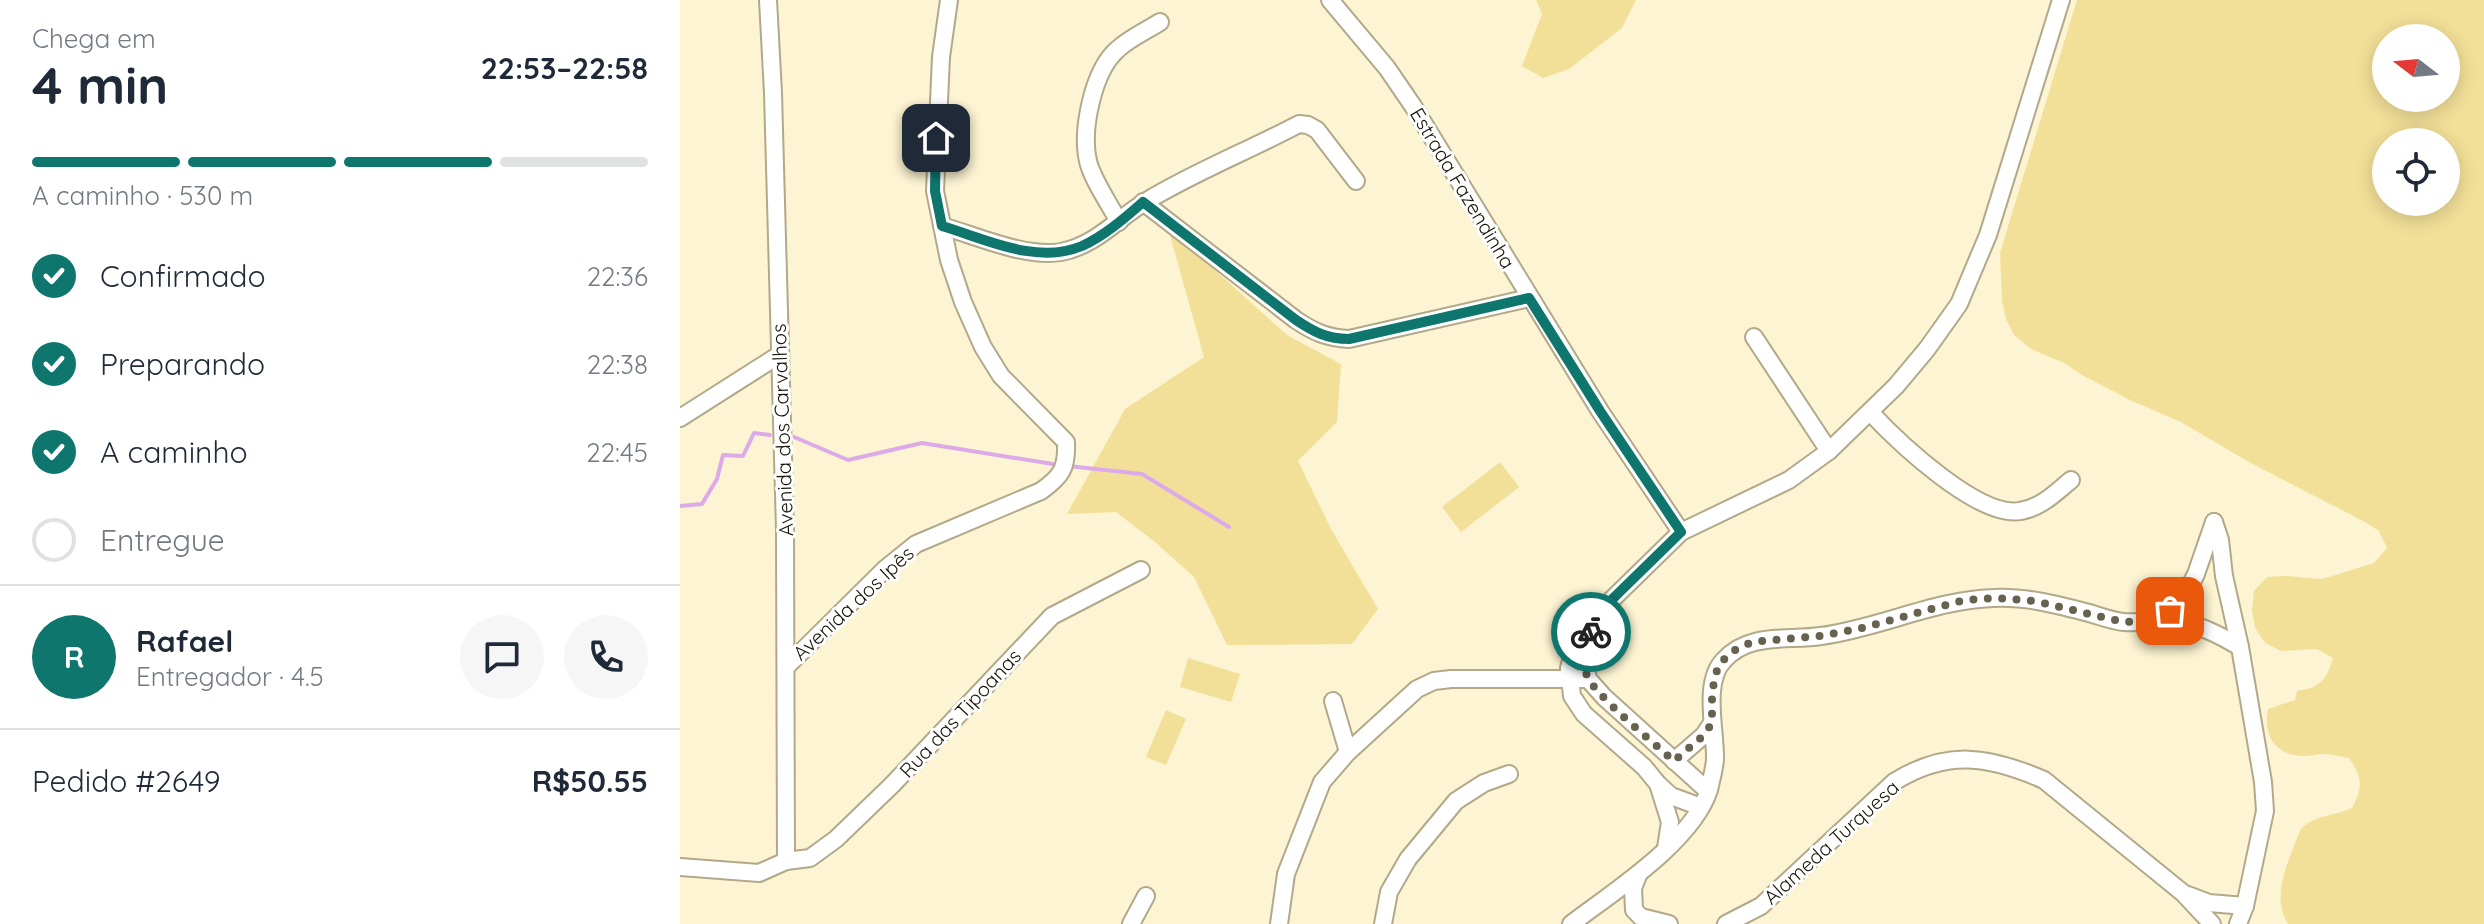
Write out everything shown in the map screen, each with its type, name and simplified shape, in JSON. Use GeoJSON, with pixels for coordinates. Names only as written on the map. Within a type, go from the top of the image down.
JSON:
{"type":"FeatureCollection","features":[{"type":"Feature","properties":{"kind":"street","name":"Avenida dos Carvalhos"},"geometry":{"type":"LineString","coordinates":[[768,0],[785,530],[786,861]]}},
{"type":"Feature","properties":{"kind":"street","name":"Avenida dos Ipês"},"geometry":{"type":"LineString","coordinates":[[786,667],[885,569],[916,544],[1041,491],[1056,480],[1067,462],[1066,442],[1001,376],[983,347],[949,260],[935,191],[941,57],[949,0]]}},
{"type":"Feature","properties":{"kind":"street","name":"Estrada Fazendinha"},"geometry":{"type":"LineString","coordinates":[[1330,0],[1396,80],[1600,411],[1681,532]]}},
{"type":"Feature","properties":{"kind":"street"},"geometry":{"type":"LineString","coordinates":[[1701,807],[1671,796],[1644,767],[1584,714],[1572,696],[1569,681],[1569,668],[1581,632],[1681,532],[1789,480],[1829,451],[1912,368],[1959,304],[1988,235],[2061,0]]}},
{"type":"Feature","properties":{"kind":"street"},"geometry":{"type":"LineString","coordinates":[[1119,222],[1088,163],[1086,145],[1092,94],[1102,70],[1116,50],[1160,22]]}},
{"type":"Feature","properties":{"kind":"street"},"geometry":{"type":"LineString","coordinates":[[942,226],[1034,253],[1061,252],[1083,245],[1143,202],[1299,124],[1317,130],[1356,181]]}},
{"type":"Feature","properties":{"kind":"street"},"geometry":{"type":"LineString","coordinates":[[1143,202],[1296,320],[1314,333],[1332,339],[1349,339],[1529,298]]}},
{"type":"Feature","properties":{"kind":"street"},"geometry":{"type":"LineString","coordinates":[[1754,337],[1829,451]]}},
{"type":"Feature","properties":{"kind":"street"},"geometry":{"type":"LineString","coordinates":[[680,418],[779,355]]}},
{"type":"Feature","properties":{"kind":"street"},"geometry":{"type":"LineString","coordinates":[[1870,412],[1899,443],[1972,498],[1992,508],[2017,512],[2039,506],[2071,480]]}},
{"type":"Feature","properties":{"kind":"street"},"geometry":{"type":"LineString","coordinates":[[2151,621],[2182,602],[2196,574],[2214,522],[2240,647],[2265,811],[2245,906],[2238,924]]}},
{"type":"Feature","properties":{"kind":"street","name":"Rua das Tipoanas"},"geometry":{"type":"LineString","coordinates":[[680,867],[759,873],[786,861],[810,858],[836,839],[892,785],[1052,616],[1141,570]]}},
{"type":"Feature","properties":{"kind":"street"},"geometry":{"type":"LineString","coordinates":[[1571,924],[1639,872],[1691,823],[1708,791],[1715,761],[1712,695],[1715,675],[1721,662],[1735,650],[1752,642],[1820,636],[1965,600],[1996,598],[2035,601],[2123,622],[2195,625],[2240,647]]}},
{"type":"Feature","properties":{"kind":"street"},"geometry":{"type":"LineString","coordinates":[[1596,615],[1585,652],[1588,679],[1708,791]]}},
{"type":"Feature","properties":{"kind":"street"},"geometry":{"type":"LineString","coordinates":[[1279,924],[1286,874],[1322,782],[1348,752],[1417,689],[1434,681],[1451,679],[1588,679]]}},
{"type":"Feature","properties":{"kind":"street"},"geometry":{"type":"LineString","coordinates":[[1584,714],[1604,697]]}},
{"type":"Feature","properties":{"kind":"street"},"geometry":{"type":"LineString","coordinates":[[1333,701],[1348,752]]}},
{"type":"Feature","properties":{"kind":"street"},"geometry":{"type":"LineString","coordinates":[[1644,767],[1704,735],[1712,723]]}},
{"type":"Feature","properties":{"kind":"street","name":"Alameda Turquesa"},"geometry":{"type":"LineString","coordinates":[[1726,924],[1761,906],[1894,782],[1916,769],[1966,759],[2023,771],[2044,780],[2183,893],[2212,924]]}},
{"type":"Feature","properties":{"kind":"street"},"geometry":{"type":"LineString","coordinates":[[1383,924],[1389,892],[1408,859],[1456,801],[1470,791],[1509,774]]}},
{"type":"Feature","properties":{"kind":"street"},"geometry":{"type":"LineString","coordinates":[[1658,784],[1670,822],[1666,848]]}},
{"type":"Feature","properties":{"kind":"street"},"geometry":{"type":"LineString","coordinates":[[1639,872],[1633,888],[1634,910],[1641,917],[1669,924]]}},
{"type":"Feature","properties":{"kind":"street","name":"Alameda Turquesa"},"geometry":{"type":"LineString","coordinates":[[2183,893],[2209,903],[2245,906]]}},
{"type":"Feature","properties":{"kind":"street"},"geometry":{"type":"LineString","coordinates":[[1131,924],[1146,896]]}},
{"type":"Feature","properties":{"kind":"shaded area"},"geometry":{"type":"Polygon","coordinates":[[[1536,0],[1636,0],[1622,28],[1569,69],[1543,78],[1522,66],[1542,14],[1536,0]]]}},
{"type":"Feature","properties":{"kind":"shaded area"},"geometry":{"type":"Polygon","coordinates":[[[2077,0],[2484,0],[2484,924],[2288,924],[2281,905],[2287,865],[2300,832],[2316,819],[2352,808],[2360,783],[2349,758],[2327,754],[2294,755],[2278,748],[2269,735],[2268,709],[2295,700],[2297,691],[2321,682],[2333,658],[2317,649],[2281,651],[2265,643],[2255,628],[2252,610],[2254,591],[2267,577],[2321,579],[2374,563],[2387,548],[2379,531],[2181,422],[2130,400],[2064,363],[2031,349],[2014,335],[2002,301],[2000,253],[2077,0]]]}},
{"type":"Feature","properties":{"kind":"shaded area"},"geometry":{"type":"Polygon","coordinates":[[[1168,228],[1287,335],[1341,364],[1337,422],[1298,461],[1331,529],[1378,609],[1352,644],[1227,645],[1194,577],[1155,542],[1116,512],[1067,514],[1125,409],[1204,357],[1168,228]]]}},
{"type":"Feature","properties":{"kind":"shaded area"},"geometry":{"type":"Polygon","coordinates":[[[1500,462],[1519,487],[1461,532],[1442,507],[1500,462]]]}},
{"type":"Feature","properties":{"kind":"shaded area"},"geometry":{"type":"Polygon","coordinates":[[[1188,658],[1240,674],[1231,702],[1180,687],[1188,658]]]}},
{"type":"Feature","properties":{"kind":"shaded area"},"geometry":{"type":"Polygon","coordinates":[[[1166,710],[1186,719],[1166,765],[1146,757],[1166,710]]]}},
{"type":"Feature","properties":{"kind":"waterway"},"geometry":{"type":"LineString","coordinates":[[680,506],[702,504],[717,479],[723,455],[743,456],[754,433],[770,435]]}},
{"type":"Feature","properties":{"kind":"waterway"},"geometry":{"type":"LineString","coordinates":[[794,437],[848,460],[922,443],[1059,465]]}},
{"type":"Feature","properties":{"kind":"waterway"},"geometry":{"type":"LineString","coordinates":[[1068,466],[1142,474],[1229,527]]}},
{"type":"Feature","properties":{"kind":"way so far"},"geometry":{"type":"LineString","coordinates":[[1591,632],[1584,659],[1588,679],[1674,761],[1704,735],[1712,723],[1712,695],[1721,662],[1735,650],[1752,642],[1858,629],[1965,600],[1996,598],[2035,601],[2123,622],[2151,621],[2170,611]]}},
{"type":"Feature","properties":{"kind":"route"},"geometry":{"type":"LineString","coordinates":[[936,138],[935,191],[942,226],[1034,253],[1061,252],[1083,245],[1143,202],[1296,320],[1314,333],[1332,339],[1349,339],[1529,298],[1681,532],[1596,615],[1591,632]]}}]}
